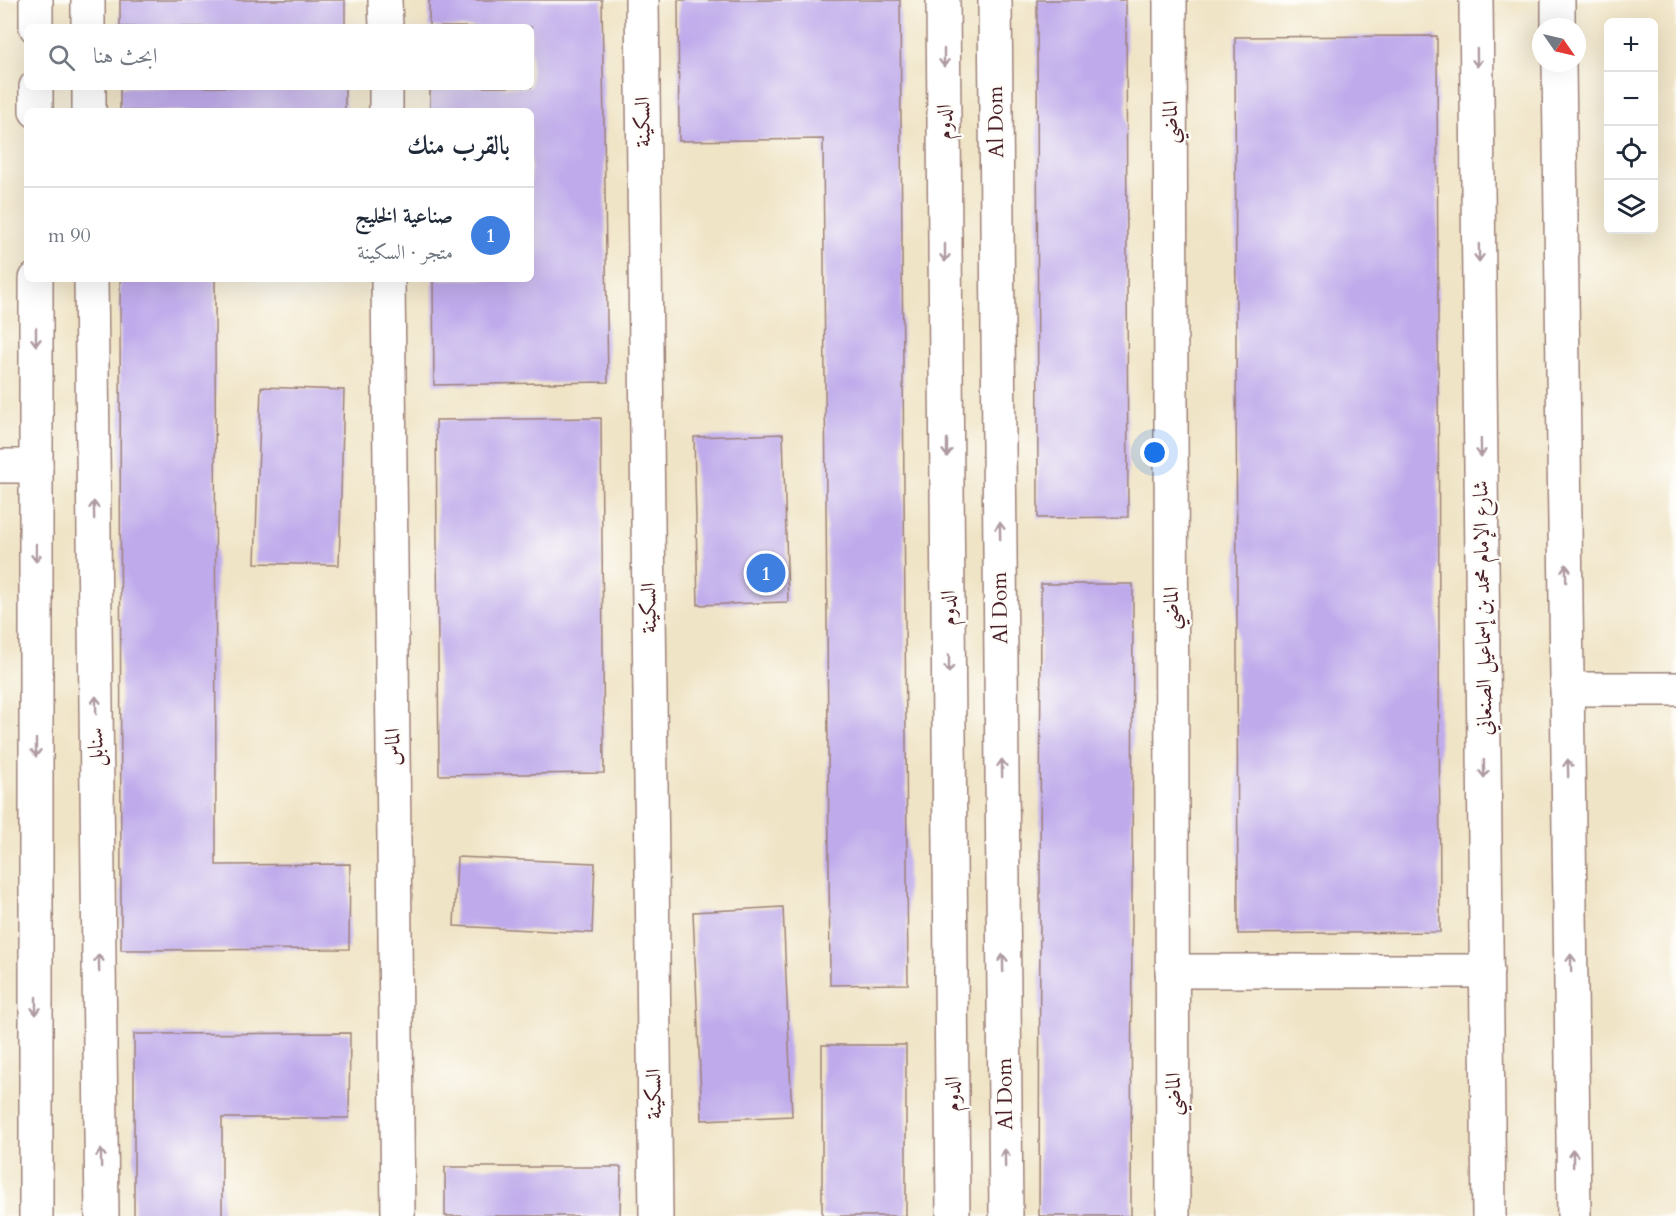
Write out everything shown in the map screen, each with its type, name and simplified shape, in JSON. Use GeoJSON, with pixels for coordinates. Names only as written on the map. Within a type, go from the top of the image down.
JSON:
{"type":"FeatureCollection","features":[{"type":"Feature","properties":{"kind":"street"},"geometry":{"type":"LineString","coordinates":[[36,0],[36,24]]}},
{"type":"Feature","properties":{"kind":"street"},"geometry":{"type":"LineString","coordinates":[[88,0],[88,24]]}},
{"type":"Feature","properties":{"kind":"street"},"geometry":{"type":"LineString","coordinates":[[385,0],[386,24]]}},
{"type":"Feature","properties":{"kind":"street","name":"السكينة"},"geometry":{"type":"LineString","coordinates":[[642,0],[656,1216]]}},
{"type":"Feature","properties":{"kind":"street","name":"الدوم"},"geometry":{"type":"LineString","coordinates":[[943,0],[953,1216]]}},
{"type":"Feature","properties":{"kind":"street","name":"Al Dom"},"geometry":{"type":"LineString","coordinates":[[995,0],[1006,1216]]}},
{"type":"Feature","properties":{"kind":"street","name":"الماضي"},"geometry":{"type":"LineString","coordinates":[[1170,0],[1173,1216]]}},
{"type":"Feature","properties":{"kind":"street","name":"شارع الإمام محمد بن إسماعيل الصنعاني"},"geometry":{"type":"LineString","coordinates":[[1476,0],[1489,1216]]}},
{"type":"Feature","properties":{"kind":"street"},"geometry":{"type":"LineString","coordinates":[[1558,0],[1558,18]]}},
{"type":"Feature","properties":{"kind":"street"},"geometry":{"type":"LineString","coordinates":[[1559,72],[1574,1216]]}},
{"type":"Feature","properties":{"kind":"street"},"geometry":{"type":"LineString","coordinates":[[36,90],[36,108]]}},
{"type":"Feature","properties":{"kind":"street"},"geometry":{"type":"LineString","coordinates":[[89,90],[89,108]]}},
{"type":"Feature","properties":{"kind":"street"},"geometry":{"type":"LineString","coordinates":[[386,90],[386,108]]}},
{"type":"Feature","properties":{"kind":"street"},"geometry":{"type":"LineString","coordinates":[[36,282],[36,1216]]}},
{"type":"Feature","properties":{"kind":"street","name":"سنابل"},"geometry":{"type":"LineString","coordinates":[[91,282],[102,1216]]}},
{"type":"Feature","properties":{"kind":"street","name":"الماس"},"geometry":{"type":"LineString","coordinates":[[388,282],[398,1216]]}},
{"type":"Feature","properties":{"kind":"street"},"geometry":{"type":"LineString","coordinates":[[0,466],[36,466]]}},
{"type":"Feature","properties":{"kind":"street"},"geometry":{"type":"LineString","coordinates":[[1567,689],[1676,689]]}},
{"type":"Feature","properties":{"kind":"street"},"geometry":{"type":"LineString","coordinates":[[1172,971],[1486,971]]}},
{"type":"Feature","properties":{"kind":"building"},"geometry":{"type":"Polygon","coordinates":[[[120,0],[345,0],[345,24],[120,24],[120,0]]]}},
{"type":"Feature","properties":{"kind":"building"},"geometry":{"type":"Polygon","coordinates":[[[429,0],[602,0],[608,382],[434,385],[433,282],[534,282],[534,108],[430,108],[430,90],[534,90],[534,24],[429,24],[429,0]]]}},
{"type":"Feature","properties":{"kind":"building"},"geometry":{"type":"Polygon","coordinates":[[[678,0],[900,0],[908,984],[830,985],[823,139],[679,141],[678,0]]]}},
{"type":"Feature","properties":{"kind":"building"},"geometry":{"type":"Polygon","coordinates":[[[1037,0],[1126,0],[1128,517],[1038,518],[1037,0]]]}},
{"type":"Feature","properties":{"kind":"building"},"geometry":{"type":"Polygon","coordinates":[[[1437,36],[1440,932],[1238,934],[1235,37],[1437,36]]]}},
{"type":"Feature","properties":{"kind":"building"},"geometry":{"type":"Polygon","coordinates":[[[120,90],[345,90],[345,108],[120,108],[120,90]]]}},
{"type":"Feature","properties":{"kind":"building"},"geometry":{"type":"Polygon","coordinates":[[[120,282],[215,282],[216,865],[350,864],[349,949],[121,950],[120,282]]]}},
{"type":"Feature","properties":{"kind":"building"},"geometry":{"type":"Polygon","coordinates":[[[261,387],[344,390],[339,565],[255,563],[261,387]]]}},
{"type":"Feature","properties":{"kind":"building"},"geometry":{"type":"Polygon","coordinates":[[[601,418],[604,773],[439,775],[436,420],[601,418]]]}},
{"type":"Feature","properties":{"kind":"building"},"geometry":{"type":"Polygon","coordinates":[[[783,434],[788,602],[698,605],[694,437],[783,434]]]}},
{"type":"Feature","properties":{"kind":"building"},"geometry":{"type":"Polygon","coordinates":[[[1041,584],[1133,584],[1131,1216],[1039,1216],[1041,584]]]}},
{"type":"Feature","properties":{"kind":"building"},"geometry":{"type":"Polygon","coordinates":[[[457,857],[595,863],[592,933],[454,926],[457,857]]]}},
{"type":"Feature","properties":{"kind":"building"},"geometry":{"type":"Polygon","coordinates":[[[783,907],[792,1116],[702,1120],[693,912],[783,907]]]}},
{"type":"Feature","properties":{"kind":"building"},"geometry":{"type":"Polygon","coordinates":[[[350,1033],[349,1118],[222,1118],[222,1216],[134,1216],[134,1034],[350,1033]]]}},
{"type":"Feature","properties":{"kind":"building"},"geometry":{"type":"Polygon","coordinates":[[[822,1045],[906,1045],[906,1216],[822,1216],[822,1045]]]}},
{"type":"Feature","properties":{"kind":"building"},"geometry":{"type":"Polygon","coordinates":[[[445,1167],[621,1167],[620,1216],[445,1216],[445,1167]]]}},
{"type":"Feature","properties":{"kind":"place","name":"صناعية الخليج"},"geometry":{"type":"Point","coordinates":[766,573]}}]}
